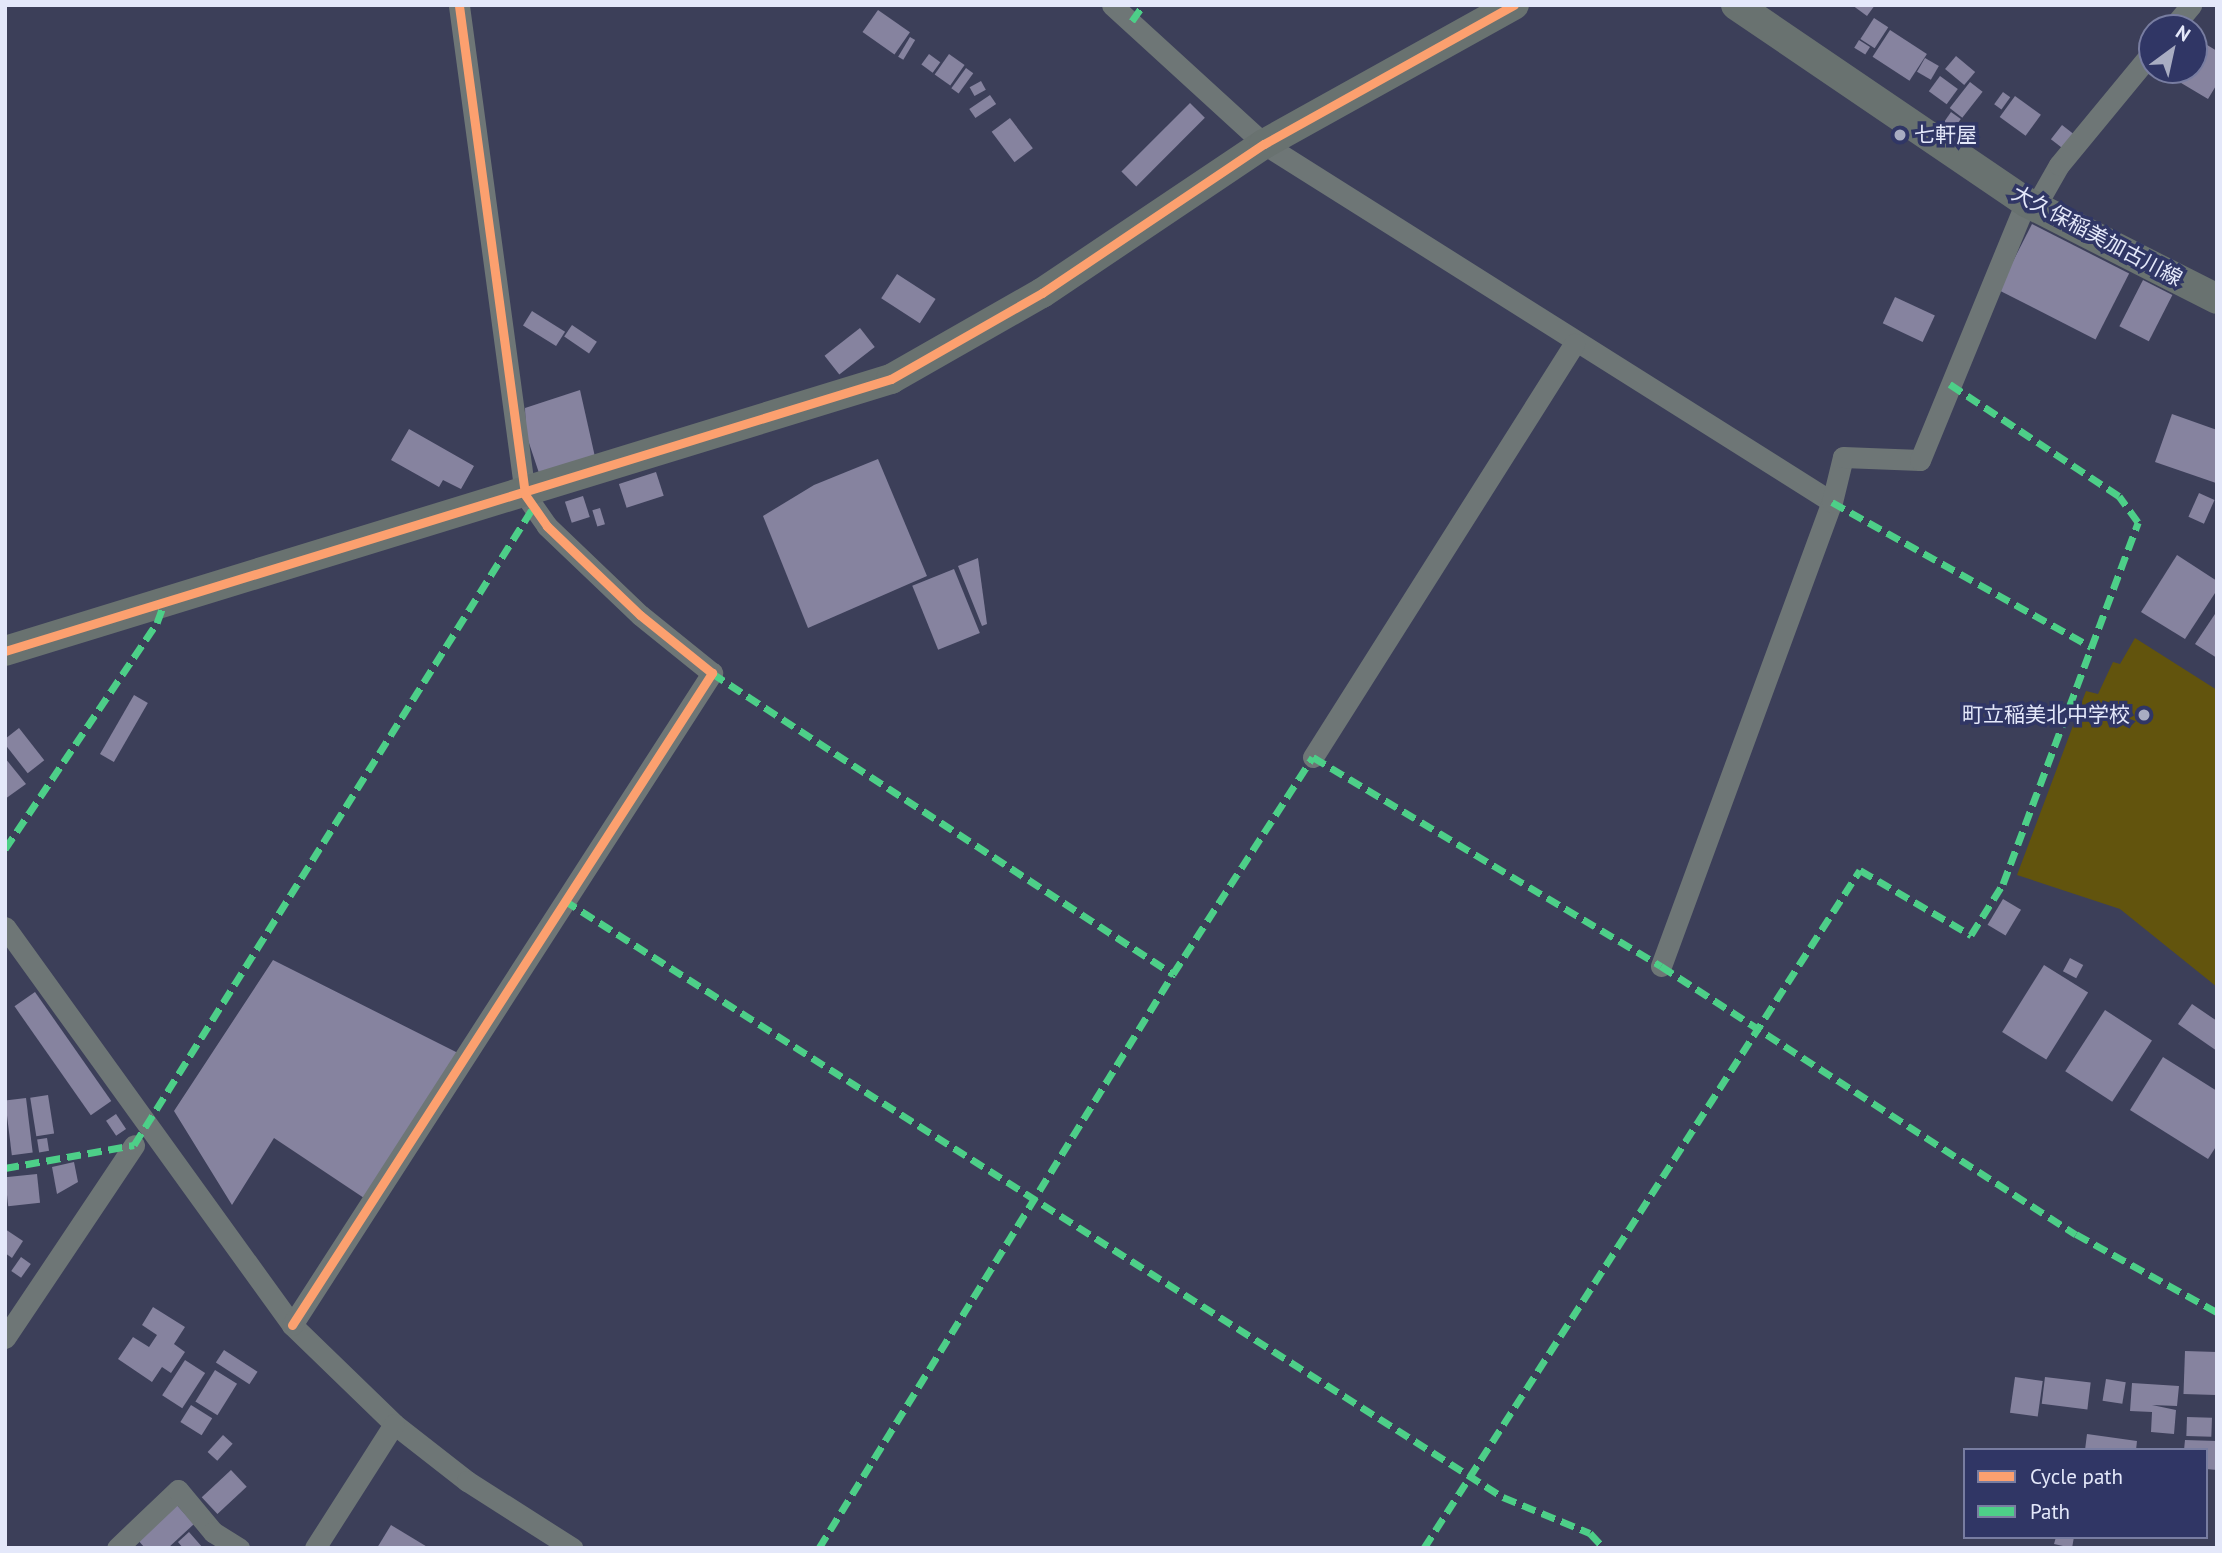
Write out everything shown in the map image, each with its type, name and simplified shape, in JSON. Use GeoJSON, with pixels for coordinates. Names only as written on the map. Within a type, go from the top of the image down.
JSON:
{"type":"FeatureCollection","features":[{"type":"Feature","properties":{"kind":"street"},"geometry":{"type":"LineString","coordinates":[[292,1325],[712,673],[631,606],[547,526],[525,494],[459,5]]}},
{"type":"Feature","properties":{"kind":"street"},"geometry":{"type":"LineString","coordinates":[[1112,5],[1264,144],[1574,344],[1832,502]]}},
{"type":"Feature","properties":{"kind":"street"},"geometry":{"type":"LineString","coordinates":[[5,650],[525,494],[891,379],[1042,293],[1264,144],[1514,5]]}},
{"type":"Feature","properties":{"kind":"street","name":"大久保稲美加古川線"},"geometry":{"type":"LineString","coordinates":[[1736,5],[2031,204],[2217,299]]}},
{"type":"Feature","properties":{"kind":"street"},"geometry":{"type":"LineString","coordinates":[[1661,966],[1832,502],[1843,457],[1920,460],[2031,204],[2059,165],[2138,69]]}},
{"type":"Feature","properties":{"kind":"street"},"geometry":{"type":"LineString","coordinates":[[1313,757],[1574,344]]}},
{"type":"Feature","properties":{"kind":"street"},"geometry":{"type":"LineString","coordinates":[[5,927],[292,1325],[394,1424],[467,1481],[572,1548]]}},
{"type":"Feature","properties":{"kind":"street"},"geometry":{"type":"LineString","coordinates":[[5,1338],[134,1145]]}},
{"type":"Feature","properties":{"kind":"street"},"geometry":{"type":"LineString","coordinates":[[315,1548],[394,1424]]}},
{"type":"Feature","properties":{"kind":"street"},"geometry":{"type":"LineString","coordinates":[[117,1548],[178,1490],[213,1532],[239,1548]]}},
{"type":"Feature","properties":{"kind":"shaded area","name":"町立稲美北中学校"},"geometry":{"type":"Polygon","coordinates":[[[2135,638],[2217,690],[2217,987],[2120,909],[2017,875],[2086,691],[2098,694],[2113,662],[2120,664],[2135,638]]]}},
{"type":"Feature","properties":{"kind":"building"},"geometry":{"type":"Polygon","coordinates":[[[1852,5],[1875,5],[1867,16],[1852,5]]]}},
{"type":"Feature","properties":{"kind":"building"},"geometry":{"type":"Polygon","coordinates":[[[878,10],[910,32],[894,54],[863,32],[878,10]]]}},
{"type":"Feature","properties":{"kind":"building"},"geometry":{"type":"Polygon","coordinates":[[[1874,18],[1888,27],[1875,48],[1860,39],[1874,18]]]}},
{"type":"Feature","properties":{"kind":"building"},"geometry":{"type":"Polygon","coordinates":[[[1890,30],[1927,54],[1909,81],[1873,57],[1890,30]]]}},
{"type":"Feature","properties":{"kind":"building"},"geometry":{"type":"Polygon","coordinates":[[[910,37],[915,40],[903,60],[898,57],[910,37]]]}},
{"type":"Feature","properties":{"kind":"building"},"geometry":{"type":"Polygon","coordinates":[[[1859,40],[1870,47],[1865,55],[1854,48],[1859,40]]]}},
{"type":"Feature","properties":{"kind":"building"},"geometry":{"type":"Polygon","coordinates":[[[2208,46],[2217,51],[2217,84],[2208,99],[2183,84],[2208,84],[2208,46]]]}},
{"type":"Feature","properties":{"kind":"building"},"geometry":{"type":"Polygon","coordinates":[[[929,54],[940,62],[933,73],[921,65],[929,54]]]}},
{"type":"Feature","properties":{"kind":"building"},"geometry":{"type":"Polygon","coordinates":[[[949,54],[965,65],[950,85],[935,74],[949,54]]]}},
{"type":"Feature","properties":{"kind":"building"},"geometry":{"type":"Polygon","coordinates":[[[1956,56],[1975,72],[1964,85],[1945,69],[1956,56]]]}},
{"type":"Feature","properties":{"kind":"building"},"geometry":{"type":"Polygon","coordinates":[[[1925,58],[1939,66],[1931,80],[1917,72],[1925,58]]]}},
{"type":"Feature","properties":{"kind":"building"},"geometry":{"type":"Polygon","coordinates":[[[966,68],[973,73],[959,94],[951,88],[966,68]]]}},
{"type":"Feature","properties":{"kind":"building"},"geometry":{"type":"Polygon","coordinates":[[[1940,76],[1958,89],[1947,104],[1929,91],[1940,76]]]}},
{"type":"Feature","properties":{"kind":"building"},"geometry":{"type":"Polygon","coordinates":[[[981,81],[986,90],[974,96],[970,87],[981,81]]]}},
{"type":"Feature","properties":{"kind":"building"},"geometry":{"type":"Polygon","coordinates":[[[1970,82],[1983,92],[1962,118],[1950,108],[1970,82]]]}},
{"type":"Feature","properties":{"kind":"building"},"geometry":{"type":"Polygon","coordinates":[[[2003,92],[2010,97],[2001,109],[1994,104],[2003,92]]]}},
{"type":"Feature","properties":{"kind":"building"},"geometry":{"type":"Polygon","coordinates":[[[990,95],[996,104],[975,118],[969,109],[990,95]]]}},
{"type":"Feature","properties":{"kind":"building"},"geometry":{"type":"Polygon","coordinates":[[[2015,96],[2041,115],[2026,136],[2000,117],[2015,96]]]}},
{"type":"Feature","properties":{"kind":"building"},"geometry":{"type":"Polygon","coordinates":[[[1190,103],[1205,118],[1136,186],[1121,172],[1190,103]]]}},
{"type":"Feature","properties":{"kind":"building"},"geometry":{"type":"Polygon","coordinates":[[[1951,112],[1961,119],[1953,130],[1944,123],[1951,112]]]}},
{"type":"Feature","properties":{"kind":"building"},"geometry":{"type":"Polygon","coordinates":[[[1010,118],[1033,148],[1015,162],[992,132],[1010,118]]]}},
{"type":"Feature","properties":{"kind":"building"},"geometry":{"type":"Polygon","coordinates":[[[2062,125],[2076,136],[2065,150],[2051,139],[2062,125]]]}},
{"type":"Feature","properties":{"kind":"building"},"geometry":{"type":"Polygon","coordinates":[[[2032,224],[2129,273],[2096,339],[1998,290],[2032,224]]]}},
{"type":"Feature","properties":{"kind":"building"},"geometry":{"type":"Polygon","coordinates":[[[897,274],[936,299],[920,323],[881,298],[897,274]]]}},
{"type":"Feature","properties":{"kind":"building"},"geometry":{"type":"Polygon","coordinates":[[[2143,280],[2172,295],[2149,341],[2119,326],[2143,280]]]}},
{"type":"Feature","properties":{"kind":"building"},"geometry":{"type":"Polygon","coordinates":[[[1895,297],[1935,316],[1923,342],[1883,323],[1895,297]]]}},
{"type":"Feature","properties":{"kind":"building"},"geometry":{"type":"Polygon","coordinates":[[[532,311],[565,332],[556,346],[523,325],[532,311]]]}},
{"type":"Feature","properties":{"kind":"building"},"geometry":{"type":"Polygon","coordinates":[[[572,325],[597,342],[589,353],[564,337],[572,325]]]}},
{"type":"Feature","properties":{"kind":"building"},"geometry":{"type":"Polygon","coordinates":[[[860,328],[875,347],[839,375],[825,356],[860,328]]]}},
{"type":"Feature","properties":{"kind":"building"},"geometry":{"type":"Polygon","coordinates":[[[580,390],[595,457],[540,476],[526,434],[525,408],[580,390]]]}},
{"type":"Feature","properties":{"kind":"building"},"geometry":{"type":"Polygon","coordinates":[[[2172,414],[2217,430],[2216,483],[2155,462],[2172,414]]]}},
{"type":"Feature","properties":{"kind":"building"},"geometry":{"type":"Polygon","coordinates":[[[409,429],[474,466],[461,489],[443,480],[439,487],[391,460],[409,429]]]}},
{"type":"Feature","properties":{"kind":"building"},"geometry":{"type":"Polygon","coordinates":[[[878,459],[927,576],[808,628],[763,516],[814,485],[878,459]]]}},
{"type":"Feature","properties":{"kind":"building"},"geometry":{"type":"Polygon","coordinates":[[[656,472],[664,496],[627,508],[619,484],[656,472]]]}},
{"type":"Feature","properties":{"kind":"building"},"geometry":{"type":"Polygon","coordinates":[[[2199,493],[2215,500],[2204,524],[2188,517],[2199,493]]]}},
{"type":"Feature","properties":{"kind":"building"},"geometry":{"type":"Polygon","coordinates":[[[583,496],[590,517],[572,523],[565,502],[583,496]]]}},
{"type":"Feature","properties":{"kind":"building"},"geometry":{"type":"Polygon","coordinates":[[[600,508],[605,524],[597,527],[592,510],[600,508]]]}},
{"type":"Feature","properties":{"kind":"building"},"geometry":{"type":"Polygon","coordinates":[[[2177,555],[2217,581],[2217,590],[2185,639],[2141,612],[2177,555]]]}},
{"type":"Feature","properties":{"kind":"building"},"geometry":{"type":"Polygon","coordinates":[[[978,558],[987,624],[982,626],[958,566],[978,558]]]}},
{"type":"Feature","properties":{"kind":"building"},"geometry":{"type":"Polygon","coordinates":[[[954,569],[980,633],[938,650],[912,586],[954,569]]]}},
{"type":"Feature","properties":{"kind":"building"},"geometry":{"type":"Polygon","coordinates":[[[2217,611],[2217,658],[2195,644],[2217,611]]]}},
{"type":"Feature","properties":{"kind":"building"},"geometry":{"type":"Polygon","coordinates":[[[134,695],[148,703],[114,762],[100,754],[134,695]]]}},
{"type":"Feature","properties":{"kind":"building"},"geometry":{"type":"Polygon","coordinates":[[[19,728],[44,760],[28,773],[5,744],[5,739],[19,728]]]}},
{"type":"Feature","properties":{"kind":"building"},"geometry":{"type":"Polygon","coordinates":[[[5,758],[26,784],[5,799],[5,758]]]}},
{"type":"Feature","properties":{"kind":"building"},"geometry":{"type":"Polygon","coordinates":[[[2003,899],[2021,910],[2006,936],[1988,925],[2003,899]]]}},
{"type":"Feature","properties":{"kind":"building"},"geometry":{"type":"Polygon","coordinates":[[[2070,958],[2083,965],[2076,978],[2063,971],[2070,958]]]}},
{"type":"Feature","properties":{"kind":"building"},"geometry":{"type":"Polygon","coordinates":[[[273,960],[460,1054],[364,1198],[274,1138],[232,1205],[174,1111],[273,960]]]}},
{"type":"Feature","properties":{"kind":"building"},"geometry":{"type":"Polygon","coordinates":[[[2044,965],[2088,993],[2046,1060],[2002,1032],[2044,965]]]}},
{"type":"Feature","properties":{"kind":"building"},"geometry":{"type":"Polygon","coordinates":[[[35,992],[111,1101],[91,1115],[15,1006],[35,992]]]}},
{"type":"Feature","properties":{"kind":"building"},"geometry":{"type":"Polygon","coordinates":[[[2192,1004],[2217,1021],[2217,1051],[2178,1024],[2192,1004]]]}},
{"type":"Feature","properties":{"kind":"building"},"geometry":{"type":"Polygon","coordinates":[[[2105,1010],[2152,1040],[2112,1102],[2065,1071],[2105,1010]]]}},
{"type":"Feature","properties":{"kind":"building"},"geometry":{"type":"Polygon","coordinates":[[[2163,1057],[2217,1091],[2217,1145],[2208,1159],[2130,1110],[2163,1057]]]}},
{"type":"Feature","properties":{"kind":"building"},"geometry":{"type":"Polygon","coordinates":[[[48,1095],[54,1134],[36,1136],[30,1098],[48,1095]]]}},
{"type":"Feature","properties":{"kind":"building"},"geometry":{"type":"Polygon","coordinates":[[[26,1098],[33,1153],[12,1155],[5,1101],[26,1098]]]}},
{"type":"Feature","properties":{"kind":"building"},"geometry":{"type":"Polygon","coordinates":[[[116,1114],[126,1129],[116,1136],[106,1121],[116,1114]]]}},
{"type":"Feature","properties":{"kind":"building"},"geometry":{"type":"Polygon","coordinates":[[[47,1138],[49,1151],[39,1152],[37,1140],[47,1138]]]}},
{"type":"Feature","properties":{"kind":"building"},"geometry":{"type":"Polygon","coordinates":[[[74,1162],[78,1182],[57,1194],[52,1167],[74,1162]]]}},
{"type":"Feature","properties":{"kind":"building"},"geometry":{"type":"Polygon","coordinates":[[[37,1174],[40,1203],[8,1206],[5,1177],[37,1174]]]}},
{"type":"Feature","properties":{"kind":"building"},"geometry":{"type":"Polygon","coordinates":[[[5,1229],[23,1241],[12,1258],[5,1253],[5,1229]]]}},
{"type":"Feature","properties":{"kind":"building"},"geometry":{"type":"Polygon","coordinates":[[[21,1257],[31,1264],[21,1278],[11,1271],[21,1257]]]}},
{"type":"Feature","properties":{"kind":"building"},"geometry":{"type":"Polygon","coordinates":[[[153,1307],[185,1327],[174,1344],[185,1352],[171,1373],[162,1367],[152,1382],[118,1359],[133,1337],[149,1347],[157,1335],[142,1325],[153,1307]]]}},
{"type":"Feature","properties":{"kind":"building"},"geometry":{"type":"Polygon","coordinates":[[[224,1350],[258,1372],[249,1384],[216,1363],[224,1350]]]}},
{"type":"Feature","properties":{"kind":"building"},"geometry":{"type":"Polygon","coordinates":[[[2185,1351],[2217,1352],[2215,1395],[2183,1394],[2185,1351]]]}},
{"type":"Feature","properties":{"kind":"building"},"geometry":{"type":"Polygon","coordinates":[[[185,1360],[205,1373],[182,1408],[162,1395],[185,1360]]]}},
{"type":"Feature","properties":{"kind":"building"},"geometry":{"type":"Polygon","coordinates":[[[215,1370],[237,1384],[217,1415],[195,1401],[215,1370]]]}},
{"type":"Feature","properties":{"kind":"building"},"geometry":{"type":"Polygon","coordinates":[[[2015,1377],[2043,1381],[2038,1417],[2010,1413],[2015,1377]]]}},
{"type":"Feature","properties":{"kind":"building"},"geometry":{"type":"Polygon","coordinates":[[[2045,1377],[2091,1383],[2087,1409],[2042,1404],[2045,1377]]]}},
{"type":"Feature","properties":{"kind":"building"},"geometry":{"type":"Polygon","coordinates":[[[2106,1379],[2126,1382],[2122,1404],[2103,1401],[2106,1379]]]}},
{"type":"Feature","properties":{"kind":"building"},"geometry":{"type":"Polygon","coordinates":[[[2132,1383],[2179,1386],[2177,1406],[2152,1405],[2176,1410],[2174,1434],[2151,1432],[2152,1412],[2130,1411],[2132,1383]]]}},
{"type":"Feature","properties":{"kind":"building"},"geometry":{"type":"Polygon","coordinates":[[[191,1405],[212,1418],[202,1435],[180,1422],[191,1405]]]}},
{"type":"Feature","properties":{"kind":"building"},"geometry":{"type":"Polygon","coordinates":[[[2187,1417],[2212,1418],[2211,1437],[2186,1436],[2187,1417]]]}},
{"type":"Feature","properties":{"kind":"building"},"geometry":{"type":"Polygon","coordinates":[[[2087,1434],[2137,1441],[2136,1448],[2085,1448],[2087,1434]]]}},
{"type":"Feature","properties":{"kind":"building"},"geometry":{"type":"Polygon","coordinates":[[[223,1435],[233,1444],[217,1461],[208,1452],[223,1435]]]}},
{"type":"Feature","properties":{"kind":"building"},"geometry":{"type":"Polygon","coordinates":[[[2185,1440],[2217,1441],[2217,1470],[2208,1469],[2208,1448],[2184,1448],[2185,1440]]]}},
{"type":"Feature","properties":{"kind":"building"},"geometry":{"type":"Polygon","coordinates":[[[231,1470],[247,1487],[217,1514],[202,1497],[231,1470]]]}},
{"type":"Feature","properties":{"kind":"building"},"geometry":{"type":"Polygon","coordinates":[[[175,1503],[194,1524],[168,1548],[145,1548],[136,1538],[175,1503]]]}},
{"type":"Feature","properties":{"kind":"building"},"geometry":{"type":"Polygon","coordinates":[[[391,1525],[429,1548],[377,1548],[391,1525]]]}},
{"type":"Feature","properties":{"kind":"building"},"geometry":{"type":"Polygon","coordinates":[[[189,1532],[203,1548],[183,1548],[178,1542],[189,1532]]]}},
{"type":"Feature","properties":{"kind":"building"},"geometry":{"type":"Polygon","coordinates":[[[2055,1539],[2074,1539],[2072,1548],[2054,1544],[2055,1539]]]}},
{"type":"Feature","properties":{"kind":"marked path"},"geometry":{"type":"LineString","coordinates":[[1132,21],[1143,5]]}},
{"type":"Feature","properties":{"kind":"marked path"},"geometry":{"type":"LineString","coordinates":[[1424,1548],[1860,870],[1971,935],[2003,884],[2138,522],[2119,496],[1950,384]]}},
{"type":"Feature","properties":{"kind":"marked path"},"geometry":{"type":"LineString","coordinates":[[1832,502],[2091,647]]}},
{"type":"Feature","properties":{"kind":"marked path"},"geometry":{"type":"LineString","coordinates":[[5,1168],[134,1145],[534,506]]}},
{"type":"Feature","properties":{"kind":"marked path"},"geometry":{"type":"LineString","coordinates":[[5,849],[157,623],[165,601]]}},
{"type":"Feature","properties":{"kind":"marked path"},"geometry":{"type":"LineString","coordinates":[[712,673],[1173,974]]}},
{"type":"Feature","properties":{"kind":"marked path"},"geometry":{"type":"LineString","coordinates":[[819,1548],[1173,974],[1313,757],[1661,966],[2076,1234],[2217,1312]]}},
{"type":"Feature","properties":{"kind":"marked path"},"geometry":{"type":"LineString","coordinates":[[564,900],[1503,1497],[1590,1533],[1604,1548]]}},
{"type":"Feature","properties":{"kind":"cycle path"},"geometry":{"type":"LineString","coordinates":[[292,1325],[712,673],[640,615],[547,526],[525,494],[459,5]]}},
{"type":"Feature","properties":{"kind":"cycle path"},"geometry":{"type":"LineString","coordinates":[[5,651],[891,379],[1042,293],[1264,144],[1514,5]]}},
{"type":"Feature","properties":{"kind":"place","name":"七軒屋"},"geometry":{"type":"Point","coordinates":[1900,135]}},
{"type":"Feature","properties":{"kind":"place","name":"町立稲美北中学校"},"geometry":{"type":"Point","coordinates":[2144,715]}}]}
